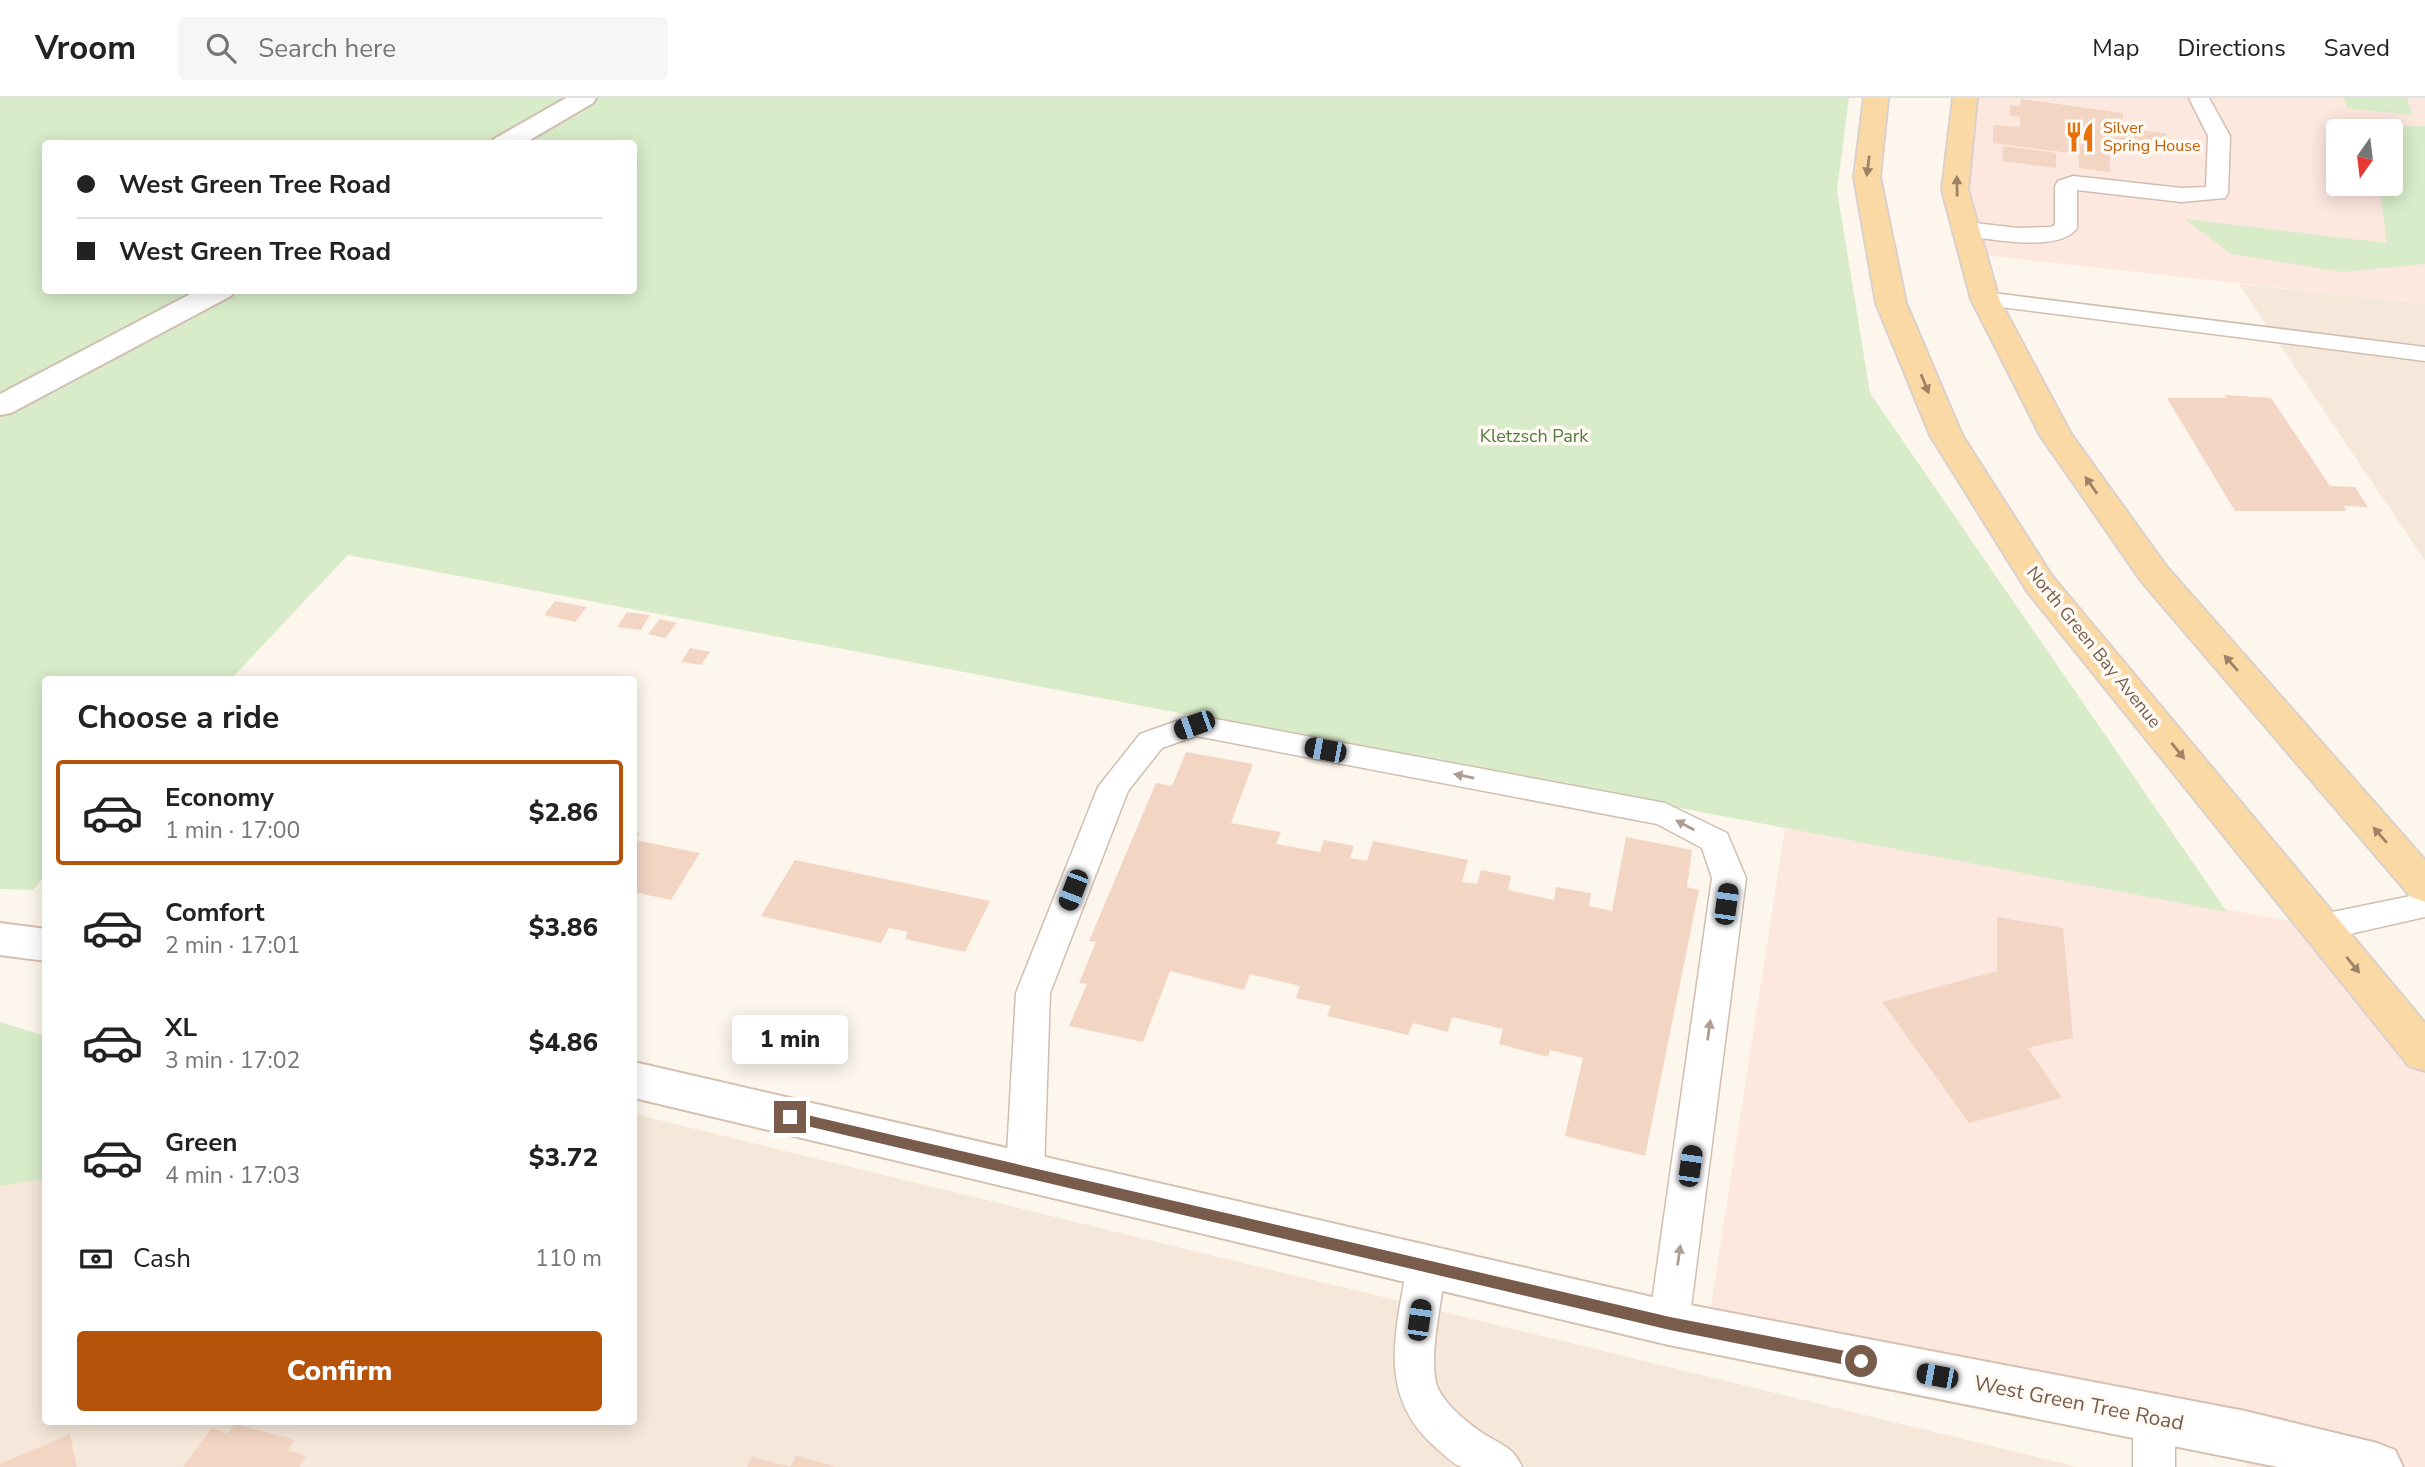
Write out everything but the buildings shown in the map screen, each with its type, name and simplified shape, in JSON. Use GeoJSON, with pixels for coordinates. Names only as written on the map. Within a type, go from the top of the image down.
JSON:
{"type":"FeatureCollection","features":[{"type":"Feature","properties":{"kind":"main road","name":"North Green Bay Avenue"},"geometry":{"type":"LineString","coordinates":[[1877,98],[1867,177],[1891,303],[1946,435],[2039,583],[2425,1054]]}},
{"type":"Feature","properties":{"kind":"main road"},"geometry":{"type":"LineString","coordinates":[[1965,98],[1955,190],[1985,299],[2056,435],[2154,574],[2425,887]]}},
{"type":"Feature","properties":{"kind":"street"},"geometry":{"type":"LineString","coordinates":[[510,140],[584,98]]}},
{"type":"Feature","properties":{"kind":"street"},"geometry":{"type":"LineString","coordinates":[[0,406],[213,294]]}},
{"type":"Feature","properties":{"kind":"street"},"geometry":{"type":"LineString","coordinates":[[0,939],[42,944]]}},
{"type":"Feature","properties":{"kind":"street","name":"West Green Tree Road"},"geometry":{"type":"LineString","coordinates":[[637,1081],[1670,1323],[2245,1435],[2377,1467]]}},
{"type":"Feature","properties":{"kind":"lane"},"geometry":{"type":"LineString","coordinates":[[1966,229],[2044,236],[2059,234],[2066,228],[2066,186],[2073,183],[2180,195],[2217,193],[2219,136],[2199,98]]}},
{"type":"Feature","properties":{"kind":"lane"},"geometry":{"type":"LineString","coordinates":[[1985,299],[2425,354]]}},
{"type":"Feature","properties":{"kind":"lane"},"geometry":{"type":"LineString","coordinates":[[1025,1172],[1033,993],[1114,787],[1151,741],[1194,725],[1665,814],[1716,841],[1729,878],[1670,1323]]}},
{"type":"Feature","properties":{"kind":"lane"},"geometry":{"type":"LineString","coordinates":[[2323,927],[2425,905]]}},
{"type":"Feature","properties":{"kind":"lane"},"geometry":{"type":"LineString","coordinates":[[1427,1265],[1416,1348],[1416,1389],[1440,1424],[1468,1450],[1501,1467]]}},
{"type":"Feature","properties":{"kind":"lane"},"geometry":{"type":"LineString","coordinates":[[2154,1417],[2154,1467]]}},
{"type":"Feature","properties":{"kind":"shaded area"},"geometry":{"type":"Polygon","coordinates":[[[1965,98],[2425,98],[2425,304],[1973,254],[1955,190],[1965,98]]]}},
{"type":"Feature","properties":{"kind":"shaded area"},"geometry":{"type":"Polygon","coordinates":[[[2239,284],[2425,304],[2425,561],[2239,284]]]}},
{"type":"Feature","properties":{"kind":"shaded area"},"geometry":{"type":"Polygon","coordinates":[[[1785,828],[2323,927],[2425,1054],[2425,1467],[2247,1467],[2245,1435],[1707,1331],[1785,828]]]}},
{"type":"Feature","properties":{"kind":"shaded area"},"geometry":{"type":"Polygon","coordinates":[[[637,1115],[2078,1467],[0,1467],[0,1186],[42,1179],[42,1425],[637,1425],[637,1115]]]}},
{"type":"Feature","properties":{"kind":"green space","name":"Kletzsch Park"},"geometry":{"type":"Polygon","coordinates":[[[0,98],[1849,98],[1837,190],[1870,393],[2227,912],[348,555],[234,676],[42,676],[42,880],[33,890],[0,889],[0,98]]]}},
{"type":"Feature","properties":{"kind":"green space"},"geometry":{"type":"Polygon","coordinates":[[[2344,98],[2407,98],[2413,115],[2347,108],[2344,98]]]}},
{"type":"Feature","properties":{"kind":"green space"},"geometry":{"type":"Polygon","coordinates":[[[2403,126],[2425,126],[2425,264],[2343,272],[2231,254],[2185,219],[2387,243],[2381,196],[2403,196],[2403,126]]]}},
{"type":"Feature","properties":{"kind":"green space"},"geometry":{"type":"Polygon","coordinates":[[[0,1022],[42,1035],[42,1180],[0,1186],[0,1022]]]}},
{"type":"Feature","properties":{"kind":"place","name":"Silver Spring House"},"geometry":{"type":"Point","coordinates":[2080,137]}},
{"type":"Feature","properties":{"kind":"route"},"geometry":{"type":"LineString","coordinates":[[790,1117],[1670,1323],[1861,1361]]}}]}
